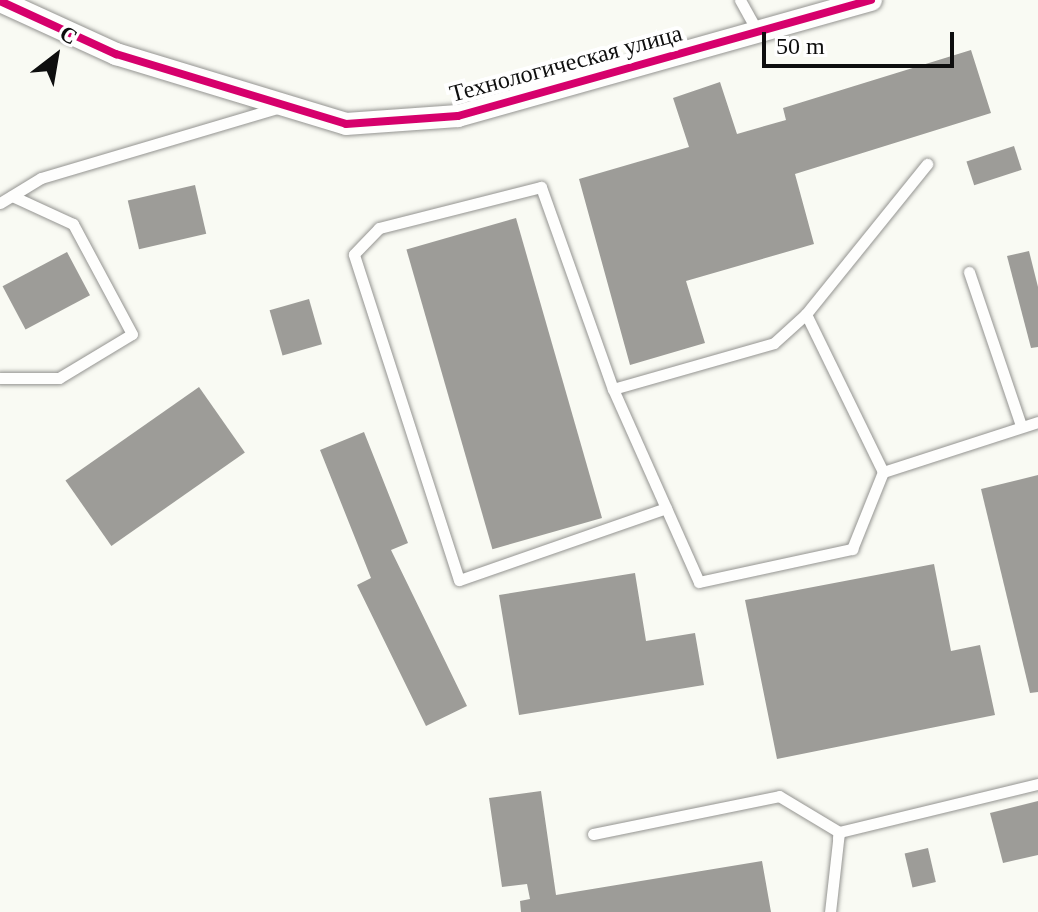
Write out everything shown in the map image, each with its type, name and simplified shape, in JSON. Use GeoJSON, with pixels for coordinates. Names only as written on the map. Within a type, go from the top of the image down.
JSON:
{"type":"FeatureCollection","features":[{"type":"Feature","properties":{"kind":"street","name":"Технологическая улица"},"geometry":{"type":"LineString","coordinates":[[0,1],[116,54],[346,124],[458,116],[871,0]]}},
{"type":"Feature","properties":{"kind":"lane"},"geometry":{"type":"LineString","coordinates":[[740,0],[758,33]]}},
{"type":"Feature","properties":{"kind":"lane"},"geometry":{"type":"LineString","coordinates":[[0,203],[41,178],[281,106]]}},
{"type":"Feature","properties":{"kind":"lane"},"geometry":{"type":"LineString","coordinates":[[613,389],[774,343],[806,314],[927,164]]}},
{"type":"Feature","properties":{"kind":"lane"},"geometry":{"type":"LineString","coordinates":[[666,508],[459,580],[354,254],[379,228],[541,187],[613,389],[699,582],[852,549],[883,472],[806,314]]}},
{"type":"Feature","properties":{"kind":"lane"},"geometry":{"type":"LineString","coordinates":[[0,378],[59,378],[132,334],[73,224],[12,196]]}},
{"type":"Feature","properties":{"kind":"lane"},"geometry":{"type":"LineString","coordinates":[[969,272],[1021,426]]}},
{"type":"Feature","properties":{"kind":"lane"},"geometry":{"type":"LineString","coordinates":[[883,472],[1038,422]]}},
{"type":"Feature","properties":{"kind":"lane"},"geometry":{"type":"LineString","coordinates":[[593,834],[779,796],[839,832],[1038,784]]}},
{"type":"Feature","properties":{"kind":"lane"},"geometry":{"type":"LineString","coordinates":[[830,912],[839,832]]}},
{"type":"Feature","properties":{"kind":"building"},"geometry":{"type":"Polygon","coordinates":[[[971,50],[991,113],[795,174],[814,244],[686,281],[705,343],[630,365],[579,179],[689,147],[673,98],[720,82],[737,134],[786,120],[783,108],[971,50]]]}},
{"type":"Feature","properties":{"kind":"building"},"geometry":{"type":"Polygon","coordinates":[[[1014,146],[1022,170],[974,185],[966,161],[1014,146]]]}},
{"type":"Feature","properties":{"kind":"building"},"geometry":{"type":"Polygon","coordinates":[[[195,185],[206,234],[139,249],[128,201],[195,185]]]}},
{"type":"Feature","properties":{"kind":"building"},"geometry":{"type":"Polygon","coordinates":[[[516,218],[602,518],[492,549],[406,249],[516,218]]]}},
{"type":"Feature","properties":{"kind":"building"},"geometry":{"type":"Polygon","coordinates":[[[1029,251],[1038,287],[1038,347],[1031,348],[1007,256],[1029,251]]]}},
{"type":"Feature","properties":{"kind":"building"},"geometry":{"type":"Polygon","coordinates":[[[67,252],[90,295],[26,330],[3,286],[67,252]]]}},
{"type":"Feature","properties":{"kind":"building"},"geometry":{"type":"Polygon","coordinates":[[[309,299],[322,344],[283,355],[270,310],[309,299]]]}},
{"type":"Feature","properties":{"kind":"building"},"geometry":{"type":"Polygon","coordinates":[[[199,387],[245,453],[111,546],[65,480],[199,387]]]}},
{"type":"Feature","properties":{"kind":"building"},"geometry":{"type":"Polygon","coordinates":[[[364,432],[408,543],[391,550],[467,706],[426,726],[357,585],[371,578],[320,450],[364,432]]]}},
{"type":"Feature","properties":{"kind":"building"},"geometry":{"type":"Polygon","coordinates":[[[1038,475],[1038,692],[1030,693],[981,489],[1038,475]]]}},
{"type":"Feature","properties":{"kind":"building"},"geometry":{"type":"Polygon","coordinates":[[[934,564],[951,651],[980,645],[995,715],[777,759],[745,600],[934,564]]]}},
{"type":"Feature","properties":{"kind":"building"},"geometry":{"type":"Polygon","coordinates":[[[635,573],[646,641],[695,633],[704,685],[519,715],[499,595],[635,573]]]}},
{"type":"Feature","properties":{"kind":"building"},"geometry":{"type":"Polygon","coordinates":[[[541,791],[556,895],[762,861],[771,912],[521,912],[520,901],[530,899],[527,884],[502,887],[489,798],[541,791]]]}},
{"type":"Feature","properties":{"kind":"building"},"geometry":{"type":"Polygon","coordinates":[[[1038,801],[1038,855],[1003,863],[990,813],[1038,801]]]}},
{"type":"Feature","properties":{"kind":"building"},"geometry":{"type":"Polygon","coordinates":[[[928,848],[936,882],[912,888],[905,853],[928,848]]]}},
{"type":"Feature","properties":{"kind":"cycle path"},"geometry":{"type":"LineString","coordinates":[[0,1],[116,54],[346,124],[458,116],[871,0]]}}]}
